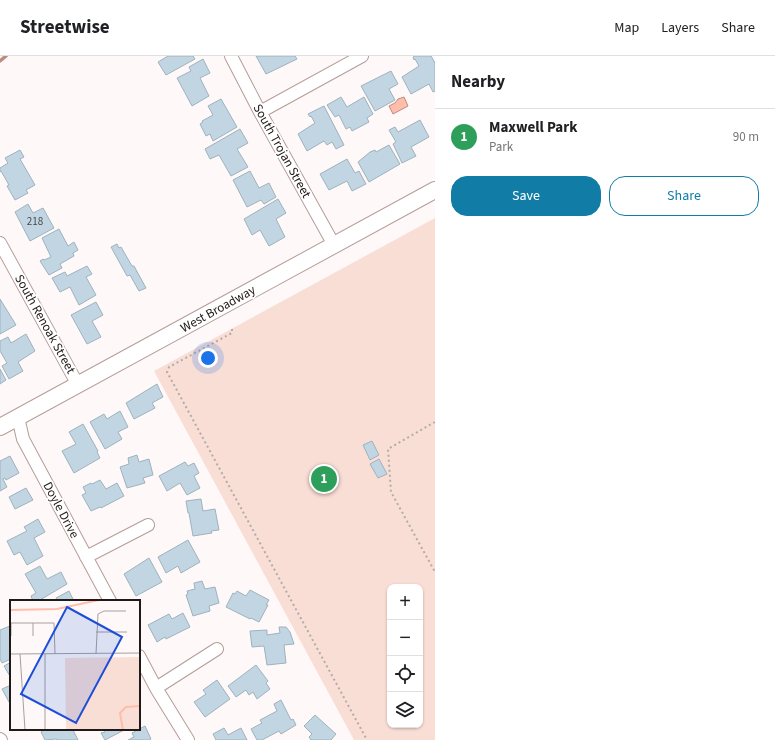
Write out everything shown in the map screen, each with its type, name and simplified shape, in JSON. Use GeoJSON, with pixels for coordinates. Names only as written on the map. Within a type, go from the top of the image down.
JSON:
{"type":"FeatureCollection","features":[{"type":"Feature","properties":{"kind":"main road","name":"West Broadway"},"geometry":{"type":"LineString","coordinates":[[0,427],[435,190]]}},
{"type":"Feature","properties":{"kind":"street","name":"South Trojan Street"},"geometry":{"type":"LineString","coordinates":[[231,56],[260,112],[334,245]]}},
{"type":"Feature","properties":{"kind":"street"},"geometry":{"type":"LineString","coordinates":[[260,112],[362,56]]}},
{"type":"Feature","properties":{"kind":"street","name":"South Renoak Street"},"geometry":{"type":"LineString","coordinates":[[0,243],[78,385]]}},
{"type":"Feature","properties":{"kind":"street","name":"Doyle Drive"},"geometry":{"type":"LineString","coordinates":[[18,417],[23,439],[109,600]]}},
{"type":"Feature","properties":{"kind":"street"},"geometry":{"type":"LineString","coordinates":[[86,557],[148,525]]}},
{"type":"Feature","properties":{"kind":"street"},"geometry":{"type":"LineString","coordinates":[[156,688],[217,649]]}},
{"type":"Feature","properties":{"kind":"street"},"geometry":{"type":"LineString","coordinates":[[140,658],[156,688],[188,740]]}},
{"type":"Feature","properties":{"kind":"path"},"geometry":{"type":"LineString","coordinates":[[232,330],[232,333],[169,367],[167,372],[367,740]]}},
{"type":"Feature","properties":{"kind":"path"},"geometry":{"type":"LineString","coordinates":[[435,422],[388,449],[392,492],[435,572]]}},
{"type":"Feature","properties":{"kind":"shaded area"},"geometry":{"type":"Polygon","coordinates":[[[404,97],[408,106],[393,114],[389,106],[395,103],[398,99],[404,97]]]}},
{"type":"Feature","properties":{"kind":"shaded area"},"geometry":{"type":"Polygon","coordinates":[[[435,218],[435,740],[354,740],[154,371],[435,218]]]}},
{"type":"Feature","properties":{"kind":"building"},"geometry":{"type":"Polygon","coordinates":[[[168,56],[193,56],[195,59],[166,75],[158,62],[168,56]]]}},
{"type":"Feature","properties":{"kind":"building"},"geometry":{"type":"Polygon","coordinates":[[[256,56],[295,56],[297,59],[266,74],[256,56]]]}},
{"type":"Feature","properties":{"kind":"building"},"geometry":{"type":"Polygon","coordinates":[[[431,56],[435,63],[435,91],[433,92],[429,84],[411,94],[402,77],[419,66],[415,59],[414,60],[413,57],[431,56]]]}},
{"type":"Feature","properties":{"kind":"building"},"geometry":{"type":"Polygon","coordinates":[[[203,59],[210,73],[200,78],[209,96],[192,106],[177,78],[191,71],[189,67],[203,59]]]}},
{"type":"Feature","properties":{"kind":"building"},"geometry":{"type":"Polygon","coordinates":[[[391,71],[398,84],[389,89],[395,100],[375,111],[361,86],[391,71]]]}},
{"type":"Feature","properties":{"kind":"building"},"geometry":{"type":"Polygon","coordinates":[[[341,97],[347,107],[364,97],[373,114],[367,118],[369,122],[352,131],[350,127],[346,129],[339,115],[335,117],[327,105],[341,97]]]}},
{"type":"Feature","properties":{"kind":"building"},"geometry":{"type":"Polygon","coordinates":[[[221,99],[237,127],[213,141],[210,134],[206,136],[200,124],[203,122],[202,121],[213,115],[208,106],[221,99]]]}},
{"type":"Feature","properties":{"kind":"building"},"geometry":{"type":"Polygon","coordinates":[[[324,106],[344,145],[336,149],[332,142],[327,145],[324,141],[307,151],[298,134],[315,123],[308,114],[324,106]]]}},
{"type":"Feature","properties":{"kind":"building"},"geometry":{"type":"Polygon","coordinates":[[[420,120],[429,137],[411,147],[416,156],[402,163],[393,144],[396,142],[389,130],[395,127],[398,132],[420,120]]]}},
{"type":"Feature","properties":{"kind":"building"},"geometry":{"type":"Polygon","coordinates":[[[240,129],[248,143],[237,149],[248,167],[231,176],[219,155],[210,159],[205,149],[240,129]]]}},
{"type":"Feature","properties":{"kind":"building"},"geometry":{"type":"Polygon","coordinates":[[[389,145],[400,164],[369,182],[358,162],[370,152],[375,150],[376,152],[389,145]]]}},
{"type":"Feature","properties":{"kind":"building"},"geometry":{"type":"Polygon","coordinates":[[[20,150],[24,157],[20,159],[35,185],[26,190],[28,193],[15,200],[7,186],[9,185],[1,171],[0,172],[0,168],[8,163],[5,158],[20,150]]]}},
{"type":"Feature","properties":{"kind":"building"},"geometry":{"type":"Polygon","coordinates":[[[347,159],[355,173],[359,171],[366,184],[352,191],[347,181],[329,190],[320,174],[347,159]]]}},
{"type":"Feature","properties":{"kind":"building"},"geometry":{"type":"Polygon","coordinates":[[[250,171],[259,188],[269,183],[276,197],[264,204],[261,200],[247,207],[233,180],[250,171]]]}},
{"type":"Feature","properties":{"kind":"building"},"geometry":{"type":"Polygon","coordinates":[[[278,199],[286,213],[276,219],[285,237],[269,246],[260,230],[252,235],[244,219],[278,199]]]}},
{"type":"Feature","properties":{"kind":"building"},"geometry":{"type":"Polygon","coordinates":[[[28,204],[33,213],[43,208],[54,228],[30,241],[15,212],[28,204]]]}},
{"type":"Feature","properties":{"kind":"building"},"geometry":{"type":"Polygon","coordinates":[[[59,229],[68,246],[74,242],[78,250],[73,253],[74,256],[60,264],[62,268],[49,275],[40,261],[51,257],[42,238],[59,229]]]}},
{"type":"Feature","properties":{"kind":"building"},"geometry":{"type":"Polygon","coordinates":[[[117,244],[119,248],[121,247],[132,266],[134,266],[146,288],[139,291],[130,275],[127,276],[111,247],[117,244]]]}},
{"type":"Feature","properties":{"kind":"building"},"geometry":{"type":"Polygon","coordinates":[[[87,266],[92,274],[86,277],[96,295],[79,305],[70,287],[60,292],[52,278],[65,272],[67,276],[87,266]]]}},
{"type":"Feature","properties":{"kind":"building"},"geometry":{"type":"Polygon","coordinates":[[[0,299],[16,325],[0,334],[0,299]]]}},
{"type":"Feature","properties":{"kind":"building"},"geometry":{"type":"Polygon","coordinates":[[[96,302],[103,315],[92,321],[101,337],[87,344],[71,315],[96,302]]]}},
{"type":"Feature","properties":{"kind":"building"},"geometry":{"type":"Polygon","coordinates":[[[26,334],[35,351],[18,362],[23,371],[9,379],[2,366],[7,363],[0,351],[0,341],[8,337],[11,343],[26,334]]]}},
{"type":"Feature","properties":{"kind":"building"},"geometry":{"type":"Polygon","coordinates":[[[0,369],[6,380],[0,384],[0,369]]]}},
{"type":"Feature","properties":{"kind":"building"},"geometry":{"type":"Polygon","coordinates":[[[157,384],[163,397],[152,403],[155,408],[134,419],[126,403],[157,384]]]}},
{"type":"Feature","properties":{"kind":"building"},"geometry":{"type":"Polygon","coordinates":[[[120,411],[128,427],[118,432],[122,439],[105,449],[90,422],[104,414],[107,419],[120,411]]]}},
{"type":"Feature","properties":{"kind":"building"},"geometry":{"type":"Polygon","coordinates":[[[83,424],[98,451],[97,452],[100,458],[74,473],[62,451],[76,444],[69,432],[83,424]]]}},
{"type":"Feature","properties":{"kind":"building"},"geometry":{"type":"Polygon","coordinates":[[[372,441],[379,455],[370,460],[363,445],[372,441]]]}},
{"type":"Feature","properties":{"kind":"building"},"geometry":{"type":"Polygon","coordinates":[[[137,455],[139,462],[149,459],[153,475],[143,478],[145,483],[127,488],[120,467],[129,464],[128,458],[137,455]]]}},
{"type":"Feature","properties":{"kind":"building"},"geometry":{"type":"Polygon","coordinates":[[[10,456],[19,473],[6,480],[5,478],[3,479],[7,487],[0,491],[0,461],[10,456]]]}},
{"type":"Feature","properties":{"kind":"building"},"geometry":{"type":"Polygon","coordinates":[[[379,459],[387,474],[378,478],[370,464],[379,459]]]}},
{"type":"Feature","properties":{"kind":"building"},"geometry":{"type":"Polygon","coordinates":[[[185,462],[188,466],[194,463],[199,473],[194,476],[200,488],[187,495],[180,483],[167,491],[159,476],[185,462]]]}},
{"type":"Feature","properties":{"kind":"building"},"geometry":{"type":"Polygon","coordinates":[[[100,480],[106,489],[117,483],[124,496],[101,508],[100,507],[91,511],[82,495],[86,493],[83,487],[100,480]]]}},
{"type":"Feature","properties":{"kind":"building"},"geometry":{"type":"Polygon","coordinates":[[[26,488],[33,500],[15,509],[9,497],[26,488]]]}},
{"type":"Feature","properties":{"kind":"building"},"geometry":{"type":"Polygon","coordinates":[[[201,499],[203,511],[215,509],[219,530],[211,531],[212,533],[193,536],[186,501],[201,499]]]}},
{"type":"Feature","properties":{"kind":"building"},"geometry":{"type":"Polygon","coordinates":[[[38,519],[45,532],[34,538],[43,556],[27,565],[20,552],[14,555],[7,541],[27,531],[24,527],[38,519]]]}},
{"type":"Feature","properties":{"kind":"building"},"geometry":{"type":"Polygon","coordinates":[[[188,540],[200,562],[181,573],[178,566],[166,573],[158,557],[188,540]]]}},
{"type":"Feature","properties":{"kind":"building"},"geometry":{"type":"Polygon","coordinates":[[[149,558],[162,582],[136,596],[124,574],[149,558]]]}},
{"type":"Feature","properties":{"kind":"building"},"geometry":{"type":"Polygon","coordinates":[[[40,566],[47,579],[61,572],[67,584],[40,600],[33,600],[31,596],[36,593],[25,574],[40,566]]]}},
{"type":"Feature","properties":{"kind":"building"},"geometry":{"type":"Polygon","coordinates":[[[202,581],[205,589],[215,587],[219,603],[209,606],[210,611],[193,616],[186,595],[188,594],[187,591],[195,589],[194,583],[202,581]]]}},
{"type":"Feature","properties":{"kind":"building"},"geometry":{"type":"Polygon","coordinates":[[[250,590],[269,600],[259,622],[226,607],[233,593],[235,594],[237,591],[246,596],[250,590]]]}},
{"type":"Feature","properties":{"kind":"building"},"geometry":{"type":"Polygon","coordinates":[[[69,591],[74,600],[57,600],[56,598],[69,591]]]}},
{"type":"Feature","properties":{"kind":"building"},"geometry":{"type":"Polygon","coordinates":[[[183,613],[190,627],[166,639],[165,637],[157,642],[148,625],[169,614],[172,619],[183,613]]]}},
{"type":"Feature","properties":{"kind":"building"},"geometry":{"type":"Polygon","coordinates":[[[10,626],[10,659],[2,663],[0,659],[0,630],[10,626]]]}},
{"type":"Feature","properties":{"kind":"building"},"geometry":{"type":"Polygon","coordinates":[[[279,627],[286,627],[290,632],[294,644],[284,645],[286,663],[267,665],[264,646],[252,647],[250,631],[267,630],[267,635],[280,633],[279,627]]]}},
{"type":"Feature","properties":{"kind":"building"},"geometry":{"type":"Polygon","coordinates":[[[10,663],[10,676],[4,666],[10,663]]]}},
{"type":"Feature","properties":{"kind":"building"},"geometry":{"type":"Polygon","coordinates":[[[256,665],[268,681],[266,683],[270,689],[257,699],[253,692],[249,695],[246,690],[236,697],[228,686],[256,665]]]}},
{"type":"Feature","properties":{"kind":"building"},"geometry":{"type":"Polygon","coordinates":[[[217,680],[230,699],[205,717],[194,702],[206,694],[203,690],[217,680]]]}},
{"type":"Feature","properties":{"kind":"building"},"geometry":{"type":"Polygon","coordinates":[[[10,685],[10,702],[9,702],[2,689],[10,685]]]}},
{"type":"Feature","properties":{"kind":"building"},"geometry":{"type":"Polygon","coordinates":[[[281,700],[291,720],[293,719],[296,725],[281,734],[279,731],[262,740],[257,740],[251,729],[262,723],[260,720],[277,711],[274,704],[281,700]]]}},
{"type":"Feature","properties":{"kind":"building"},"geometry":{"type":"Polygon","coordinates":[[[315,715],[336,734],[331,740],[311,740],[309,737],[312,734],[304,726],[315,715]]]}},
{"type":"Feature","properties":{"kind":"building"},"geometry":{"type":"Polygon","coordinates":[[[145,726],[151,739],[128,740],[134,737],[132,733],[145,726]]]}},
{"type":"Feature","properties":{"kind":"building"},"geometry":{"type":"Polygon","coordinates":[[[224,728],[228,735],[241,728],[247,740],[216,740],[213,734],[224,728]]]}},
{"type":"Feature","properties":{"kind":"building"},"geometry":{"type":"Polygon","coordinates":[[[44,730],[73,730],[78,740],[45,740],[41,732],[44,730]]]}},
{"type":"Feature","properties":{"kind":"building"},"geometry":{"type":"Polygon","coordinates":[[[104,730],[124,730],[105,740],[101,733],[105,732],[104,730]]]}},
{"type":"Feature","properties":{"kind":"waterway"},"geometry":{"type":"LineString","coordinates":[[0,61],[6,56]]}},
{"type":"Feature","properties":{"kind":"place","name":"Maxwell Park"},"geometry":{"type":"Point","coordinates":[324,479]}}]}
